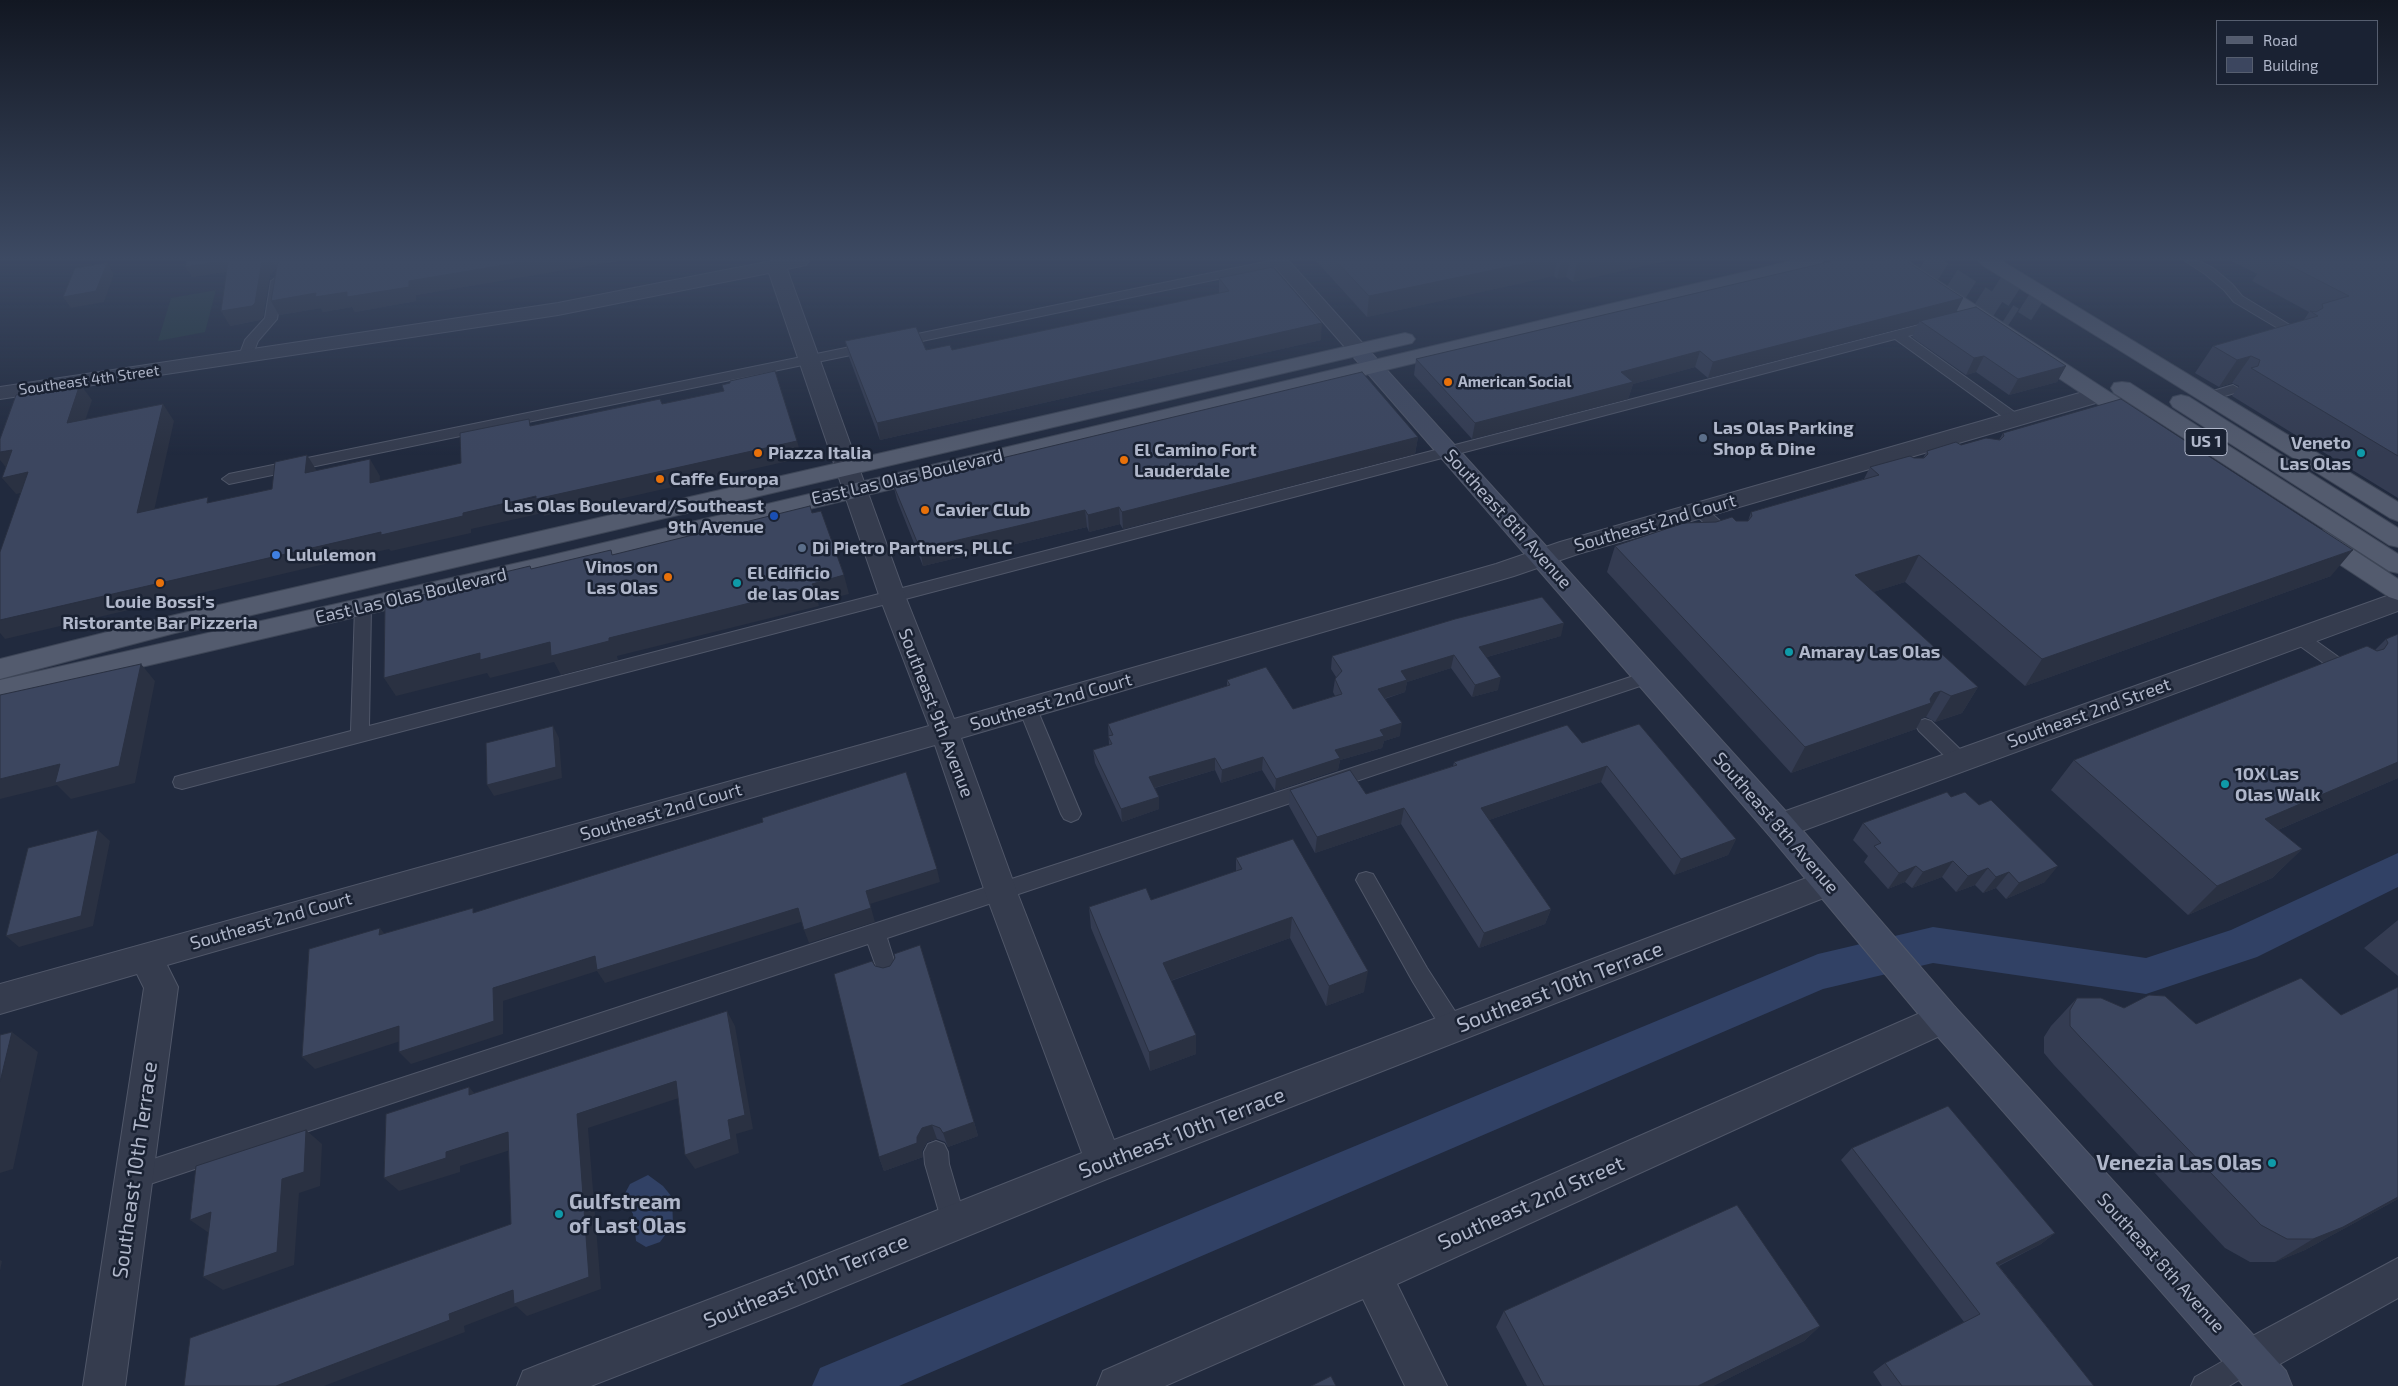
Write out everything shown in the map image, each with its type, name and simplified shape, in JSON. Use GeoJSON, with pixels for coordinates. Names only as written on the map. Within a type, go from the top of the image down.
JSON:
{"type":"FeatureCollection","features":[{"type":"Feature","properties":{"kind":"main road","name":"East Las Olas Boulevard"},"geometry":{"type":"LineString","coordinates":[[1365,358],[1492,326]]}},
{"type":"Feature","properties":{"kind":"main road","name":"East Las Olas Boulevard"},"geometry":{"type":"LineString","coordinates":[[0,668],[175,624],[852,479],[1365,358],[1514,326]]}},
{"type":"Feature","properties":{"kind":"main road"},"geometry":{"type":"LineString","coordinates":[[1996,326],[2098,395],[2398,591]]}},
{"type":"Feature","properties":{"kind":"main road","name":"US 1"},"geometry":{"type":"LineString","coordinates":[[2025,326],[2398,565]]}},
{"type":"Feature","properties":{"kind":"main road","name":"US 1"},"geometry":{"type":"LineString","coordinates":[[2060,326],[2398,539]]}},
{"type":"Feature","properties":{"kind":"main road"},"geometry":{"type":"LineString","coordinates":[[2093,326],[2398,513]]}},
{"type":"Feature","properties":{"kind":"main road","name":"Southeast 8th Avenue"},"geometry":{"type":"LineString","coordinates":[[1365,358],[1780,826],[1933,1006],[2259,1373]]}},
{"type":"Feature","properties":{"kind":"main road","name":"East Las Olas Boulevard"},"geometry":{"type":"LineString","coordinates":[[0,690],[363,607],[852,479]]}},
{"type":"Feature","properties":{"kind":"street","name":"Southeast 4th Street"},"geometry":{"type":"LineString","coordinates":[[0,393],[447,326]]}},
{"type":"Feature","properties":{"kind":"street","name":"Southeast 9th Avenue"},"geometry":{"type":"LineString","coordinates":[[801,326],[810,360],[893,598],[946,732],[1001,892],[1104,1162]]}},
{"type":"Feature","properties":{"kind":"street","name":"Southeast 8th Avenue"},"geometry":{"type":"LineString","coordinates":[[1337,326],[1365,358]]}},
{"type":"Feature","properties":{"kind":"street","name":"Southeast 2nd Court"},"geometry":{"type":"LineString","coordinates":[[0,999],[1028,709],[1699,510],[1887,463],[1957,443],[2015,419],[2098,395]]}},
{"type":"Feature","properties":{"kind":"street","name":"Southeast 2nd Street"},"geometry":{"type":"LineString","coordinates":[[1780,826],[2398,601]]}},
{"type":"Feature","properties":{"kind":"street","name":"Southeast 10th Terrace"},"geometry":{"type":"LineString","coordinates":[[538,1386],[1104,1162],[1454,1029],[1828,883]]}},
{"type":"Feature","properties":{"kind":"street","name":"Southeast 10th Terrace"},"geometry":{"type":"LineString","coordinates":[[104,1386],[161,987],[145,957]]}},
{"type":"Feature","properties":{"kind":"street","name":"Southeast 2nd Street"},"geometry":{"type":"LineString","coordinates":[[1118,1386],[1372,1275],[1933,1006]]}},
{"type":"Feature","properties":{"kind":"street"},"geometry":{"type":"LineString","coordinates":[[1372,1275],[1426,1386]]}},
{"type":"Feature","properties":{"kind":"street"},"geometry":{"type":"LineString","coordinates":[[2259,1373],[2398,1277]]}},
{"type":"Feature","properties":{"kind":"lane"},"geometry":{"type":"LineString","coordinates":[[246,356],[252,340],[265,326]]}},
{"type":"Feature","properties":{"kind":"lane"},"geometry":{"type":"LineString","coordinates":[[229,479],[973,326]]}},
{"type":"Feature","properties":{"kind":"lane"},"geometry":{"type":"LineString","coordinates":[[182,782],[1934,326]]}},
{"type":"Feature","properties":{"kind":"lane"},"geometry":{"type":"LineString","coordinates":[[2283,326],[2296,334]]}},
{"type":"Feature","properties":{"kind":"lane"},"geometry":{"type":"LineString","coordinates":[[1898,335],[2015,419]]}},
{"type":"Feature","properties":{"kind":"lane"},"geometry":{"type":"LineString","coordinates":[[2208,397],[2233,390]]}},
{"type":"Feature","properties":{"kind":"lane"},"geometry":{"type":"LineString","coordinates":[[1699,510],[1732,541]]}},
{"type":"Feature","properties":{"kind":"lane"},"geometry":{"type":"LineString","coordinates":[[360,736],[363,607]]}},
{"type":"Feature","properties":{"kind":"lane"},"geometry":{"type":"LineString","coordinates":[[2299,637],[2349,673]]}},
{"type":"Feature","properties":{"kind":"lane"},"geometry":{"type":"LineString","coordinates":[[135,1177],[1648,677]]}},
{"type":"Feature","properties":{"kind":"lane"},"geometry":{"type":"LineString","coordinates":[[1028,709],[1072,814]]}},
{"type":"Feature","properties":{"kind":"lane"},"geometry":{"type":"LineString","coordinates":[[1925,726],[1960,760]]}},
{"type":"Feature","properties":{"kind":"lane"},"geometry":{"type":"LineString","coordinates":[[1366,880],[1420,975],[1454,1029]]}},
{"type":"Feature","properties":{"kind":"lane"},"geometry":{"type":"LineString","coordinates":[[875,933],[888,973]]}},
{"type":"Feature","properties":{"kind":"lane"},"geometry":{"type":"LineString","coordinates":[[936,1152],[937,1164],[954,1222]]}},
{"type":"Feature","properties":{"kind":"lane"},"geometry":{"type":"LineString","coordinates":[[2204,1386],[2259,1373]]}},
{"type":"Feature","properties":{"kind":"green space"},"geometry":{"type":"Polygon","coordinates":[[[163,326],[207,326],[205,332],[158,341],[163,326]]]}},
{"type":"Feature","properties":{"kind":"water"},"geometry":{"type":"Polygon","coordinates":[[[648,1175],[663,1186],[672,1197],[673,1224],[660,1242],[646,1247],[636,1241],[633,1214],[623,1197],[630,1184],[648,1175]]]}},
{"type":"Feature","properties":{"kind":"building"},"geometry":{"type":"Polygon","coordinates":[[[1066,326],[1310,326],[877,423],[845,341],[916,327],[926,350],[950,345],[952,350],[1066,326]]]}},
{"type":"Feature","properties":{"kind":"building"},"geometry":{"type":"Polygon","coordinates":[[[1558,326],[1855,326],[1713,362],[1700,351],[1621,372],[1633,382],[1475,423],[1416,359],[1558,326]]]}},
{"type":"Feature","properties":{"kind":"building"},"geometry":{"type":"Polygon","coordinates":[[[1927,326],[2004,326],[2066,366],[2018,379],[1984,356],[1974,358],[1927,326]]]}},
{"type":"Feature","properties":{"kind":"building"},"geometry":{"type":"Polygon","coordinates":[[[2284,326],[2398,326],[2398,456],[2251,368],[2258,366],[2260,360],[2251,356],[2237,360],[2213,346],[2284,326]]]}},
{"type":"Feature","properties":{"kind":"building"},"geometry":{"type":"Polygon","coordinates":[[[775,371],[797,441],[536,499],[536,496],[463,513],[463,516],[381,535],[381,532],[0,620],[0,552],[28,472],[2,478],[12,450],[0,452],[0,439],[16,395],[80,384],[67,423],[163,404],[137,513],[208,497],[207,503],[272,489],[275,462],[307,455],[305,473],[370,459],[370,483],[461,463],[460,433],[529,419],[530,426],[660,399],[662,404],[724,391],[722,385],[730,383],[730,381],[775,371]]]}},
{"type":"Feature","properties":{"kind":"building"},"geometry":{"type":"Polygon","coordinates":[[[1362,372],[1418,437],[1122,512],[1119,507],[1088,515],[1085,510],[920,549],[893,484],[1362,372]]]}},
{"type":"Feature","properties":{"kind":"building"},"geometry":{"type":"Polygon","coordinates":[[[2121,399],[2353,550],[2042,659],[1919,555],[1855,575],[1978,687],[1951,696],[1941,691],[1934,693],[1930,699],[1931,703],[1805,747],[1615,546],[1684,523],[1716,522],[1732,517],[1736,521],[1748,521],[1752,516],[1751,512],[1879,475],[1870,467],[1910,456],[1924,458],[1928,454],[1927,451],[1956,442],[1961,445],[1986,438],[2000,440],[2004,436],[2003,433],[2121,399]]]}},
{"type":"Feature","properties":{"kind":"building"},"geometry":{"type":"Polygon","coordinates":[[[810,506],[812,513],[821,511],[844,575],[812,584],[814,587],[609,638],[609,641],[551,656],[550,642],[480,660],[480,653],[384,678],[385,604],[480,581],[480,578],[530,566],[531,569],[611,550],[612,555],[810,506]]]}},
{"type":"Feature","properties":{"kind":"building"},"geometry":{"type":"Polygon","coordinates":[[[1542,597],[1564,623],[1479,647],[1501,677],[1475,685],[1454,655],[1401,671],[1407,680],[1378,689],[1402,723],[1380,730],[1384,736],[1335,750],[1340,758],[1276,779],[1263,757],[1222,770],[1215,758],[1149,777],[1159,797],[1121,809],[1093,750],[1112,744],[1108,736],[1113,735],[1108,724],[1230,685],[1227,680],[1266,667],[1293,709],[1342,694],[1335,679],[1342,671],[1332,656],[1455,619],[1542,597]]]}},
{"type":"Feature","properties":{"kind":"building","name":"10X Las Olas Walk"},"geometry":{"type":"Polygon","coordinates":[[[2398,634],[2398,762],[2265,819],[2302,849],[2217,886],[2074,760],[2367,646],[2377,651],[2384,649],[2388,643],[2386,639],[2398,634]]]}},
{"type":"Feature","properties":{"kind":"building"},"geometry":{"type":"Polygon","coordinates":[[[141,664],[119,766],[55,783],[60,764],[0,779],[0,695],[141,664]]]}},
{"type":"Feature","properties":{"kind":"building"},"geometry":{"type":"Polygon","coordinates":[[[1639,724],[1736,839],[1681,859],[1607,766],[1481,808],[1551,909],[1484,933],[1404,808],[1317,837],[1290,790],[1350,770],[1366,794],[1457,765],[1454,762],[1567,725],[1582,743],[1639,724]]]}},
{"type":"Feature","properties":{"kind":"building"},"geometry":{"type":"Polygon","coordinates":[[[553,726],[556,767],[487,785],[486,743],[553,726]]]}},
{"type":"Feature","properties":{"kind":"building"},"geometry":{"type":"Polygon","coordinates":[[[906,772],[937,869],[866,891],[871,908],[804,930],[798,908],[597,970],[595,956],[493,988],[494,1021],[399,1052],[399,1026],[302,1057],[309,949],[380,928],[379,935],[473,908],[473,913],[763,822],[762,818],[906,772]]]}},
{"type":"Feature","properties":{"kind":"building"},"geometry":{"type":"Polygon","coordinates":[[[1947,792],[1951,797],[1965,792],[1979,805],[1991,800],[2058,866],[2019,883],[2009,872],[1996,877],[1988,868],[1968,876],[1953,861],[1923,872],[1916,866],[1899,873],[1874,846],[1881,843],[1863,823],[1947,792]]]}},
{"type":"Feature","properties":{"kind":"building"},"geometry":{"type":"Polygon","coordinates":[[[98,830],[81,916],[6,936],[28,848],[98,830]]]}},
{"type":"Feature","properties":{"kind":"building"},"geometry":{"type":"Polygon","coordinates":[[[1293,839],[1368,971],[1329,986],[1292,917],[1163,963],[1196,1035],[1149,1052],[1089,907],[1146,888],[1151,900],[1242,869],[1236,858],[1293,839]]]}},
{"type":"Feature","properties":{"kind":"building"},"geometry":{"type":"Polygon","coordinates":[[[920,945],[974,1122],[943,1133],[940,1128],[932,1125],[922,1128],[917,1137],[917,1143],[879,1157],[834,974],[872,961],[875,966],[883,968],[890,966],[895,958],[894,954],[920,945]]]}},
{"type":"Feature","properties":{"kind":"building","name":"Venezia Las Olas"},"geometry":{"type":"Polygon","coordinates":[[[2301,978],[2341,1015],[2398,987],[2398,1197],[2343,1227],[2313,1239],[2287,1239],[2261,1225],[2081,1038],[2070,1026],[2070,1010],[2077,998],[2101,998],[2124,1008],[2149,995],[2165,996],[2196,1024],[2301,978]]]}},
{"type":"Feature","properties":{"kind":"building"},"geometry":{"type":"Polygon","coordinates":[[[727,1011],[745,1115],[728,1120],[731,1139],[685,1155],[676,1081],[577,1114],[589,1277],[514,1304],[513,1290],[449,1314],[450,1320],[276,1386],[184,1386],[190,1338],[511,1224],[508,1132],[446,1152],[446,1158],[384,1178],[386,1114],[469,1087],[469,1095],[727,1011]]]}},
{"type":"Feature","properties":{"kind":"building"},"geometry":{"type":"Polygon","coordinates":[[[12,1032],[0,1082],[0,1035],[12,1032]]]}},
{"type":"Feature","properties":{"kind":"building"},"geometry":{"type":"Polygon","coordinates":[[[1948,1106],[2055,1233],[1996,1263],[2094,1386],[1902,1386],[1885,1363],[1980,1314],[1852,1148],[1948,1106]]]}},
{"type":"Feature","properties":{"kind":"building"},"geometry":{"type":"Polygon","coordinates":[[[306,1130],[304,1172],[282,1179],[277,1252],[203,1277],[211,1212],[190,1220],[196,1166],[306,1130]]]}},
{"type":"Feature","properties":{"kind":"building"},"geometry":{"type":"Polygon","coordinates":[[[1737,1205],[1820,1326],[1698,1386],[1544,1386],[1504,1311],[1737,1205]]]}},
{"type":"Feature","properties":{"kind":"building"},"geometry":{"type":"Polygon","coordinates":[[[1331,1376],[1336,1386],[1311,1386],[1331,1376]]]}},
{"type":"Feature","properties":{"kind":"waterway"},"geometry":{"type":"LineString","coordinates":[[838,1386],[1818,972],[1933,945],[2146,976],[2242,944],[2398,869]]}},
{"type":"Feature","properties":{"kind":"place","name":"American Social"},"geometry":{"type":"Point","coordinates":[1448,382]}},
{"type":"Feature","properties":{"kind":"place","name":"Las Olas Parking Shop & Dine"},"geometry":{"type":"Point","coordinates":[1703,438]}},
{"type":"Feature","properties":{"kind":"place","name":"Piazza Italia"},"geometry":{"type":"Point","coordinates":[758,453]}},
{"type":"Feature","properties":{"kind":"place","name":"Veneto Las Olas"},"geometry":{"type":"Point","coordinates":[2361,453]}},
{"type":"Feature","properties":{"kind":"place","name":"El Camino Fort Lauderdale"},"geometry":{"type":"Point","coordinates":[1124,460]}},
{"type":"Feature","properties":{"kind":"place","name":"Caffe Europa"},"geometry":{"type":"Point","coordinates":[660,479]}},
{"type":"Feature","properties":{"kind":"place","name":"Cavier Club"},"geometry":{"type":"Point","coordinates":[925,510]}},
{"type":"Feature","properties":{"kind":"place","name":"Las Olas Boulevard/Southeast 9th Avenue"},"geometry":{"type":"Point","coordinates":[774,516]}},
{"type":"Feature","properties":{"kind":"place","name":"Di Pietro Partners, PLLC"},"geometry":{"type":"Point","coordinates":[802,548]}},
{"type":"Feature","properties":{"kind":"place","name":"Lululemon"},"geometry":{"type":"Point","coordinates":[276,555]}},
{"type":"Feature","properties":{"kind":"place","name":"Vinos on Las Olas"},"geometry":{"type":"Point","coordinates":[668,577]}},
{"type":"Feature","properties":{"kind":"place","name":"Louie Bossi's Ristorante Bar Pizzeria"},"geometry":{"type":"Point","coordinates":[160,583]}},
{"type":"Feature","properties":{"kind":"place","name":"El Edificio de las Olas"},"geometry":{"type":"Point","coordinates":[737,583]}},
{"type":"Feature","properties":{"kind":"place","name":"Amaray Las Olas"},"geometry":{"type":"Point","coordinates":[1789,652]}},
{"type":"Feature","properties":{"kind":"place","name":"10X Las Olas Walk"},"geometry":{"type":"Point","coordinates":[2225,784]}},
{"type":"Feature","properties":{"kind":"place","name":"Venezia Las Olas"},"geometry":{"type":"Point","coordinates":[2272,1163]}},
{"type":"Feature","properties":{"kind":"place","name":"Gulfstream of Last Olas"},"geometry":{"type":"Point","coordinates":[559,1214]}}]}
